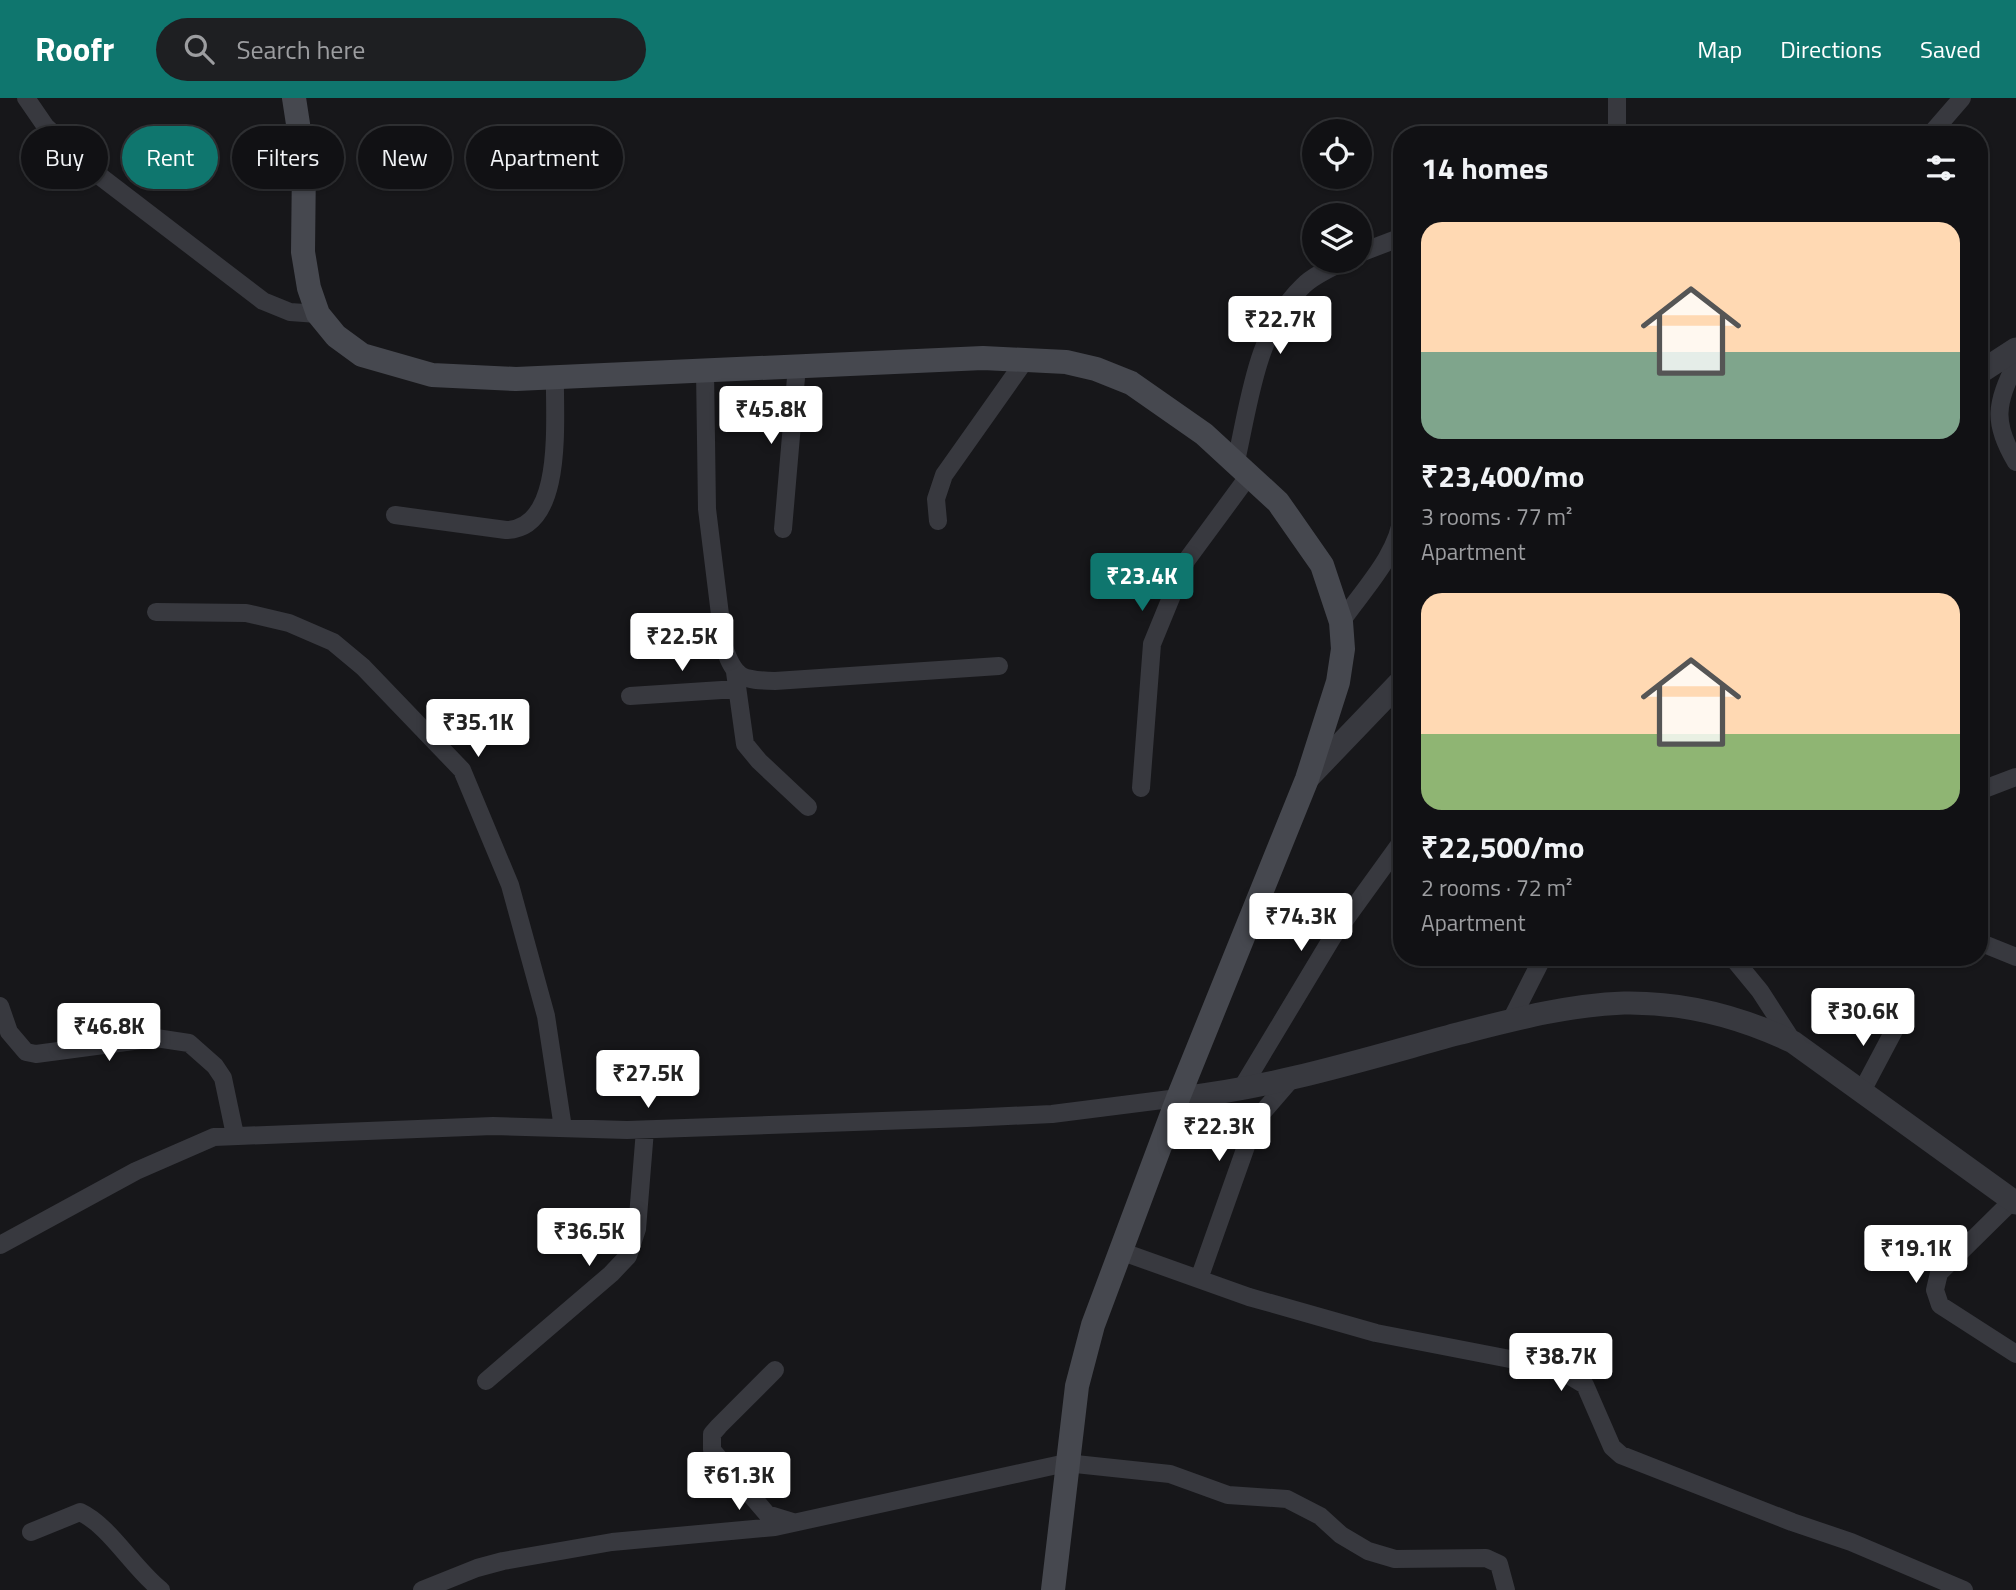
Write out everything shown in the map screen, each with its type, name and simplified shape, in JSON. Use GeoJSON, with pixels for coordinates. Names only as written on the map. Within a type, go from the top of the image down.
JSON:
{"type":"FeatureCollection","features":[{"type":"Feature","properties":{"kind":"main road"},"geometry":{"type":"LineString","coordinates":[[294,98],[304,163],[303,252],[309,288],[318,314],[336,337],[354,349],[394,366],[432,374],[472,378],[555,377],[983,358],[1026,359],[1096,369],[1131,383],[1170,407],[1243,468],[1278,502],[1303,534],[1334,592],[1341,622],[1343,649],[1338,682],[1307,779],[1178,1098],[1093,1325],[1080,1374],[1066,1463],[1053,1590]]}},
{"type":"Feature","properties":{"kind":"street"},"geometry":{"type":"LineString","coordinates":[[26,98],[46,127],[101,177],[263,301],[290,312],[318,314]]}},
{"type":"Feature","properties":{"kind":"street"},"geometry":{"type":"LineString","coordinates":[[1617,98],[1617,126]]}},
{"type":"Feature","properties":{"kind":"street"},"geometry":{"type":"LineString","coordinates":[[1938,126],[1962,98]]}},
{"type":"Feature","properties":{"kind":"street"},"geometry":{"type":"LineString","coordinates":[[1372,248],[1393,240]]}},
{"type":"Feature","properties":{"kind":"street"},"geometry":{"type":"LineString","coordinates":[[1141,788],[1152,644],[1166,603],[1186,561],[1243,468],[1257,366],[1265,340],[1280,312],[1304,284],[1324,273]]}},
{"type":"Feature","properties":{"kind":"street"},"geometry":{"type":"LineString","coordinates":[[1988,367],[2016,349]]}},
{"type":"Feature","properties":{"kind":"street"},"geometry":{"type":"LineString","coordinates":[[938,521],[936,499],[944,475],[1026,359]]}},
{"type":"Feature","properties":{"kind":"street"},"geometry":{"type":"LineString","coordinates":[[2016,363],[1998,403],[1998,425],[2016,462]]}},
{"type":"Feature","properties":{"kind":"street"},"geometry":{"type":"LineString","coordinates":[[783,529],[797,366]]}},
{"type":"Feature","properties":{"kind":"street"},"geometry":{"type":"LineString","coordinates":[[705,370],[707,509],[724,647],[736,680],[745,744],[759,761],[808,807]]}},
{"type":"Feature","properties":{"kind":"street"},"geometry":{"type":"LineString","coordinates":[[394,515],[506,530],[521,530],[536,519],[551,485],[555,377]]}},
{"type":"Feature","properties":{"kind":"street"},"geometry":{"type":"LineString","coordinates":[[1341,622],[1393,546]]}},
{"type":"Feature","properties":{"kind":"street"},"geometry":{"type":"LineString","coordinates":[[156,612],[246,613],[289,623],[333,642],[363,667],[462,770],[510,885],[546,1016],[564,1128]]}},
{"type":"Feature","properties":{"kind":"street"},"geometry":{"type":"LineString","coordinates":[[629,696],[736,680],[775,681],[999,666]]}},
{"type":"Feature","properties":{"kind":"street"},"geometry":{"type":"LineString","coordinates":[[1307,779],[1393,689]]}},
{"type":"Feature","properties":{"kind":"street"},"geometry":{"type":"LineString","coordinates":[[1988,787],[2016,776]]}},
{"type":"Feature","properties":{"kind":"street"},"geometry":{"type":"LineString","coordinates":[[1240,1091],[1332,938],[1393,853]]}},
{"type":"Feature","properties":{"kind":"street"},"geometry":{"type":"LineString","coordinates":[[1988,946],[2016,957]]}},
{"type":"Feature","properties":{"kind":"street"},"geometry":{"type":"LineString","coordinates":[[1511,1020],[1538,966]]}},
{"type":"Feature","properties":{"kind":"street"},"geometry":{"type":"LineString","coordinates":[[1739,966],[1760,991],[1793,1042]]}},
{"type":"Feature","properties":{"kind":"street"},"geometry":{"type":"LineString","coordinates":[[0,1245],[53,1219],[136,1171],[194,1144],[235,1135],[493,1126],[645,1129],[1052,1114],[1240,1091],[1511,1020],[1562,1009],[1625,1003],[1710,1012],[1755,1024],[1793,1042],[2014,1202],[1939,1273],[1935,1290],[1940,1305],[2016,1354]]}},
{"type":"Feature","properties":{"kind":"street"},"geometry":{"type":"LineString","coordinates":[[0,1006],[9,1032],[26,1052],[36,1054],[156,1038],[189,1043],[215,1066],[223,1078],[235,1135]]}},
{"type":"Feature","properties":{"kind":"street"},"geometry":{"type":"LineString","coordinates":[[1862,1091],[1898,1023]]}},
{"type":"Feature","properties":{"kind":"street"},"geometry":{"type":"LineString","coordinates":[[1199,1279],[1255,1121],[1293,1077]]}},
{"type":"Feature","properties":{"kind":"street"},"geometry":{"type":"LineString","coordinates":[[486,1381],[611,1274],[628,1256],[637,1229],[645,1129]]}},
{"type":"Feature","properties":{"kind":"street"},"geometry":{"type":"LineString","coordinates":[[1120,1251],[1199,1279],[1376,1333],[1541,1365],[1570,1376],[1585,1385],[1606,1435],[1621,1455],[1792,1522],[1851,1542],[1964,1590]]}},
{"type":"Feature","properties":{"kind":"street"},"geometry":{"type":"LineString","coordinates":[[775,1370],[712,1434],[712,1450],[767,1514],[796,1523]]}},
{"type":"Feature","properties":{"kind":"street"},"geometry":{"type":"LineString","coordinates":[[422,1590],[477,1567],[503,1561],[612,1542],[731,1533],[796,1523],[1066,1463],[1170,1474],[1228,1495],[1287,1499],[1321,1516],[1341,1535],[1368,1552],[1395,1559],[1486,1558],[1499,1564],[1506,1590]]}},
{"type":"Feature","properties":{"kind":"street"},"geometry":{"type":"LineString","coordinates":[[31,1532],[80,1512],[94,1519],[140,1573],[161,1590]]}}]}
